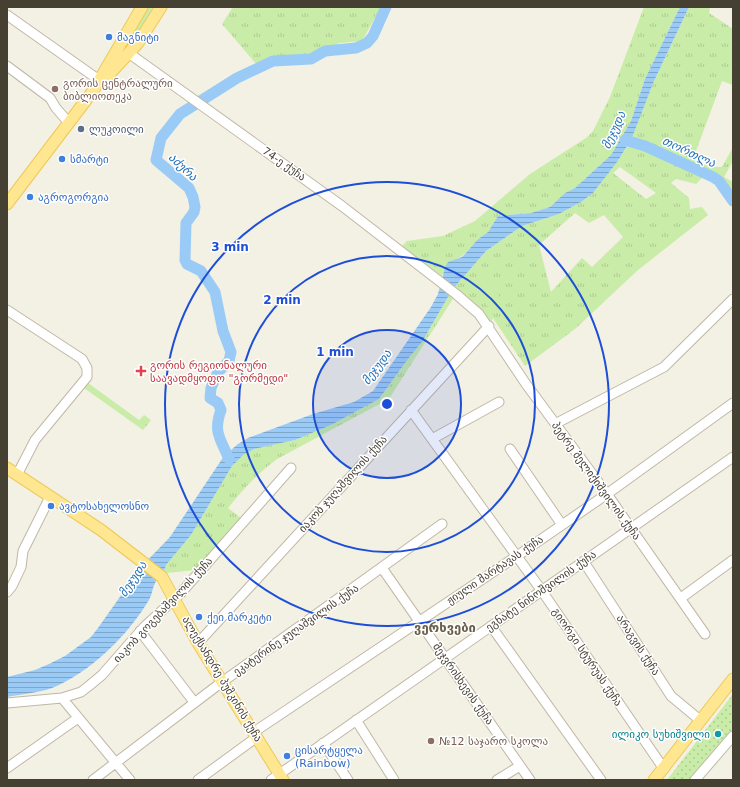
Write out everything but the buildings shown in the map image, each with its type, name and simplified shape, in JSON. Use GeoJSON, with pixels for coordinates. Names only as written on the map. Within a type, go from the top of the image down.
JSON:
{"type":"FeatureCollection","features":[{"type":"Feature","properties":{"kind":"main road"},"geometry":{"type":"LineString","coordinates":[[93,91],[142,7]]}},
{"type":"Feature","properties":{"kind":"main road"},"geometry":{"type":"LineString","coordinates":[[7,204],[93,91],[130,54],[161,7]]}},
{"type":"Feature","properties":{"kind":"main road"},"geometry":{"type":"LineString","coordinates":[[121,44],[126,52],[130,54]]}},
{"type":"Feature","properties":{"kind":"main road"},"geometry":{"type":"LineString","coordinates":[[7,468],[50,497]]}},
{"type":"Feature","properties":{"kind":"main road","name":"ალექსანდრე პუშკინის ქუჩა"},"geometry":{"type":"LineString","coordinates":[[50,497],[101,530],[141,559],[162,577],[198,643],[255,734],[278,778]]}},
{"type":"Feature","properties":{"kind":"main road"},"geometry":{"type":"LineString","coordinates":[[654,780],[733,679]]}},
{"type":"Feature","properties":{"kind":"street"},"geometry":{"type":"LineString","coordinates":[[7,15],[99,80]]}},
{"type":"Feature","properties":{"kind":"street","name":"74-ე ქუჩა"},"geometry":{"type":"LineString","coordinates":[[130,54],[342,206],[456,294],[474,309],[489,326]]}},
{"type":"Feature","properties":{"kind":"street"},"geometry":{"type":"LineString","coordinates":[[7,66],[50,98],[56,108],[69,122]]}},
{"type":"Feature","properties":{"kind":"street"},"geometry":{"type":"LineString","coordinates":[[555,424],[664,367],[733,299]]}},
{"type":"Feature","properties":{"kind":"street"},"geometry":{"type":"LineString","coordinates":[[7,310],[82,359],[87,368],[86,376],[35,440],[17,475]]}},
{"type":"Feature","properties":{"kind":"street","name":"იაკობ ჯუღაშვილის ქუჩა"},"geometry":{"type":"LineString","coordinates":[[198,643],[489,326]]}},
{"type":"Feature","properties":{"kind":"street","name":"პეტრე მელიქიშვილის ქუჩა"},"geometry":{"type":"LineString","coordinates":[[489,326],[555,424],[632,528],[705,634]]}},
{"type":"Feature","properties":{"kind":"street"},"geometry":{"type":"LineString","coordinates":[[432,439],[498,402]]}},
{"type":"Feature","properties":{"kind":"street","name":"ჟიული შარტავას ქუჩა"},"geometry":{"type":"LineString","coordinates":[[198,780],[255,734],[419,621],[517,556],[731,407]]}},
{"type":"Feature","properties":{"kind":"street","name":"გიორგი სტურუას ქუჩა"},"geometry":{"type":"LineString","coordinates":[[411,410],[542,591],[664,769]]}},
{"type":"Feature","properties":{"kind":"street"},"geometry":{"type":"LineString","coordinates":[[510,449],[562,525]]}},
{"type":"Feature","properties":{"kind":"street","name":"ეგნატე ნინოშვილის ქუჩა"},"geometry":{"type":"LineString","coordinates":[[278,778],[323,743],[733,457]]}},
{"type":"Feature","properties":{"kind":"street","name":"იაკობ გოგებაშვილის ქუჩა"},"geometry":{"type":"LineString","coordinates":[[7,703],[62,698],[81,692],[90,685],[102,675],[140,631],[175,599],[291,468]]}},
{"type":"Feature","properties":{"kind":"street"},"geometry":{"type":"LineString","coordinates":[[7,592],[12,586],[21,567],[23,551],[50,497]]}},
{"type":"Feature","properties":{"kind":"street","name":"ეკატერინე ჯუღაშვილის ქუჩა"},"geometry":{"type":"LineString","coordinates":[[93,780],[194,702],[442,524]]}},
{"type":"Feature","properties":{"kind":"street"},"geometry":{"type":"LineString","coordinates":[[681,598],[733,560]]}},
{"type":"Feature","properties":{"kind":"street","name":"არაგვის ქუჩა"},"geometry":{"type":"LineString","coordinates":[[584,562],[671,696],[701,721]]}},
{"type":"Feature","properties":{"kind":"street","name":"მეჯვრისხევის ქუჩა"},"geometry":{"type":"LineString","coordinates":[[382,568],[530,780]]}},
{"type":"Feature","properties":{"kind":"street"},"geometry":{"type":"LineString","coordinates":[[491,626],[601,780]]}},
{"type":"Feature","properties":{"kind":"street"},"geometry":{"type":"LineString","coordinates":[[140,631],[194,702]]}},
{"type":"Feature","properties":{"kind":"street"},"geometry":{"type":"LineString","coordinates":[[62,698],[130,780]]}},
{"type":"Feature","properties":{"kind":"street"},"geometry":{"type":"LineString","coordinates":[[7,768],[78,718]]}},
{"type":"Feature","properties":{"kind":"street"},"geometry":{"type":"LineString","coordinates":[[356,720],[394,780]]}},
{"type":"Feature","properties":{"kind":"street"},"geometry":{"type":"LineString","coordinates":[[695,780],[733,736]]}},
{"type":"Feature","properties":{"kind":"street"},"geometry":{"type":"LineString","coordinates":[[323,743],[348,780]]}},
{"type":"Feature","properties":{"kind":"street"},"geometry":{"type":"LineString","coordinates":[[498,780],[520,766]]}},
{"type":"Feature","properties":{"kind":"green space"},"geometry":{"type":"Polygon","coordinates":[[[146,7],[153,7],[134,40],[131,41],[130,38],[146,7]]]}},
{"type":"Feature","properties":{"kind":"green space"},"geometry":{"type":"Polygon","coordinates":[[[233,7],[381,7],[362,41],[340,43],[310,54],[272,58],[258,66],[222,24],[233,7]]]}},
{"type":"Feature","properties":{"kind":"green space"},"geometry":{"type":"Polygon","coordinates":[[[644,7],[680,7],[645,79],[631,121],[611,155],[575,188],[565,193],[550,207],[531,213],[498,216],[488,232],[477,240],[466,253],[445,267],[442,276],[402,246],[407,241],[443,236],[475,221],[530,174],[586,138],[593,131],[610,97],[644,7]]]}},
{"type":"Feature","properties":{"kind":"green space"},"geometry":{"type":"Polygon","coordinates":[[[689,7],[710,7],[709,13],[733,29],[733,85],[722,81],[693,159],[710,167],[722,167],[733,147],[733,161],[724,177],[733,182],[733,201],[710,178],[704,176],[696,184],[676,179],[671,183],[689,198],[690,209],[702,207],[708,215],[638,270],[575,329],[525,366],[493,318],[489,326],[456,294],[389,399],[277,459],[263,470],[239,494],[228,508],[241,518],[195,570],[167,573],[164,571],[166,565],[191,535],[232,466],[242,455],[254,449],[295,440],[331,425],[379,399],[422,342],[452,290],[486,251],[522,226],[559,214],[581,202],[593,193],[628,146],[654,81],[689,7]],[[620,167],[613,173],[646,199],[656,193],[620,167]],[[575,213],[539,245],[551,292],[582,258],[592,267],[623,237],[604,215],[589,223],[575,213]]]}},
{"type":"Feature","properties":{"kind":"green space"},"geometry":{"type":"Polygon","coordinates":[[[482,276],[500,297],[488,307],[471,285],[482,276]]]}},
{"type":"Feature","properties":{"kind":"green space"},"geometry":{"type":"Polygon","coordinates":[[[88,383],[139,420],[144,415],[151,420],[143,430],[84,388],[88,383]]]}},
{"type":"Feature","properties":{"kind":"green space"},"geometry":{"type":"Polygon","coordinates":[[[733,694],[733,731],[692,780],[667,780],[733,694]]]}},
{"type":"Feature","properties":{"kind":"water","name":"მეჯუდა"},"geometry":{"type":"Polygon","coordinates":[[[680,7],[689,7],[654,81],[631,140],[617,162],[593,193],[581,202],[559,214],[522,226],[486,251],[452,290],[422,342],[379,399],[331,425],[295,440],[254,449],[243,455],[232,466],[191,535],[166,565],[153,587],[149,600],[130,626],[107,652],[80,673],[52,688],[7,697],[7,677],[35,670],[49,664],[65,656],[91,637],[141,567],[170,537],[224,456],[248,438],[313,414],[354,402],[373,391],[431,307],[438,294],[445,267],[448,262],[462,257],[477,240],[488,232],[498,216],[531,213],[550,207],[565,193],[575,188],[611,155],[631,121],[645,79],[680,7]]]}},
{"type":"Feature","properties":{"kind":"waterway","name":"აძურა"},"geometry":{"type":"LineString","coordinates":[[229,459],[220,440],[218,430],[221,410],[218,403],[210,398],[211,388],[218,372],[229,361],[231,352],[223,331],[215,292],[201,271],[187,264],[185,260],[186,223],[194,212],[195,207],[189,188],[156,160],[161,138],[180,114],[237,78],[273,61],[311,59],[325,51],[356,48],[367,43],[373,36],[386,7]]}},
{"type":"Feature","properties":{"kind":"waterway","name":"თორთლა"},"geometry":{"type":"LineString","coordinates":[[625,140],[645,146],[713,177],[719,181],[733,201]]}},
{"type":"Feature","properties":{"kind":"place","name":"მაგნიტი"},"geometry":{"type":"Point","coordinates":[109,37]}},
{"type":"Feature","properties":{"kind":"place","name":"გორის ცენტრალური ბიბლიოთეკა"},"geometry":{"type":"Point","coordinates":[55,89]}},
{"type":"Feature","properties":{"kind":"place","name":"ლუკოილი"},"geometry":{"type":"Point","coordinates":[81,129]}},
{"type":"Feature","properties":{"kind":"place","name":"სმარტი"},"geometry":{"type":"Point","coordinates":[62,159]}},
{"type":"Feature","properties":{"kind":"place","name":"აგროგორგია"},"geometry":{"type":"Point","coordinates":[30,197]}},
{"type":"Feature","properties":{"kind":"place","name":"გორის რეგიონალური საავადმყოფო \"გორმედი\""},"geometry":{"type":"Point","coordinates":[141,371]}},
{"type":"Feature","properties":{"kind":"place","name":"ავტოსახელოსნო"},"geometry":{"type":"Point","coordinates":[51,506]}},
{"type":"Feature","properties":{"kind":"place","name":"ქეი მარკეტი"},"geometry":{"type":"Point","coordinates":[199,617]}},
{"type":"Feature","properties":{"kind":"place","name":"ილიკო სუხიშვილი"},"geometry":{"type":"Point","coordinates":[718,734]}},
{"type":"Feature","properties":{"kind":"place","name":"№12 საჯარო სკოლა"},"geometry":{"type":"Point","coordinates":[431,741]}},
{"type":"Feature","properties":{"kind":"place","name":"ცისარტყელა (Rainbow)"},"geometry":{"type":"Point","coordinates":[287,756]}},
{"type":"Feature","properties":{"kind":"district","name":"ვერხვები"},"geometry":{"type":"Point","coordinates":[445,627]}}]}
